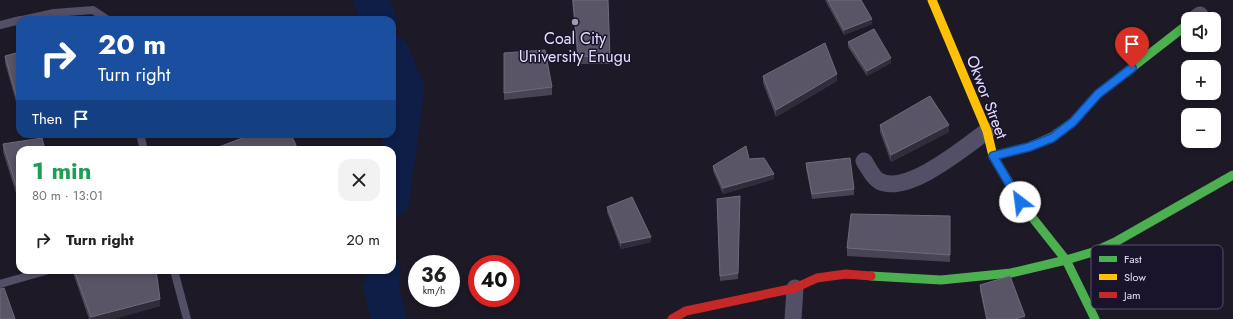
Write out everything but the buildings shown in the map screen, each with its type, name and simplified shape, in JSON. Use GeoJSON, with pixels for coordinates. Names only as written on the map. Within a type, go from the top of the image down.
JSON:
{"type":"FeatureCollection","features":[{"type":"Feature","properties":{"kind":"street","name":"Okwor Street"},"geometry":{"type":"LineString","coordinates":[[932,0],[987,131],[993,156],[1020,202],[1066,260],[1094,319]]}},
{"type":"Feature","properties":{"kind":"street"},"geometry":{"type":"LineString","coordinates":[[993,156],[1029,147],[1052,138],[1073,122],[1098,94],[1181,29]]}},
{"type":"Feature","properties":{"kind":"street"},"geometry":{"type":"LineString","coordinates":[[864,161],[878,180],[895,185],[935,169],[987,131]]}},
{"type":"Feature","properties":{"kind":"street"},"geometry":{"type":"LineString","coordinates":[[1108,245],[1233,175]]}},
{"type":"Feature","properties":{"kind":"street"},"geometry":{"type":"LineString","coordinates":[[672,319],[686,311],[794,288],[817,278],[832,275],[846,274],[942,280],[1010,273],[1091,253]]}},
{"type":"Feature","properties":{"kind":"street"},"geometry":{"type":"LineString","coordinates":[[793,319],[794,288]]}},
{"type":"Feature","properties":{"kind":"lane"},"geometry":{"type":"LineString","coordinates":[[40,16],[54,13],[93,10],[102,16]]}},
{"type":"Feature","properties":{"kind":"lane"},"geometry":{"type":"LineString","coordinates":[[0,25],[16,21]]}},
{"type":"Feature","properties":{"kind":"lane"},"geometry":{"type":"LineString","coordinates":[[0,284],[35,274]]}},
{"type":"Feature","properties":{"kind":"lane"},"geometry":{"type":"LineString","coordinates":[[175,274],[187,319]]}},
{"type":"Feature","properties":{"kind":"waterway"},"geometry":{"type":"LineString","coordinates":[[371,0],[377,16]]}},
{"type":"Feature","properties":{"kind":"waterway"},"geometry":{"type":"LineString","coordinates":[[396,63],[407,89],[396,170]]}},
{"type":"Feature","properties":{"kind":"waterway"},"geometry":{"type":"LineString","coordinates":[[382,274],[381,286],[389,319]]}},
{"type":"Feature","properties":{"kind":"traffic: fast"},"geometry":{"type":"LineString","coordinates":[[993,156],[1029,147],[1052,137],[1073,122],[1098,94],[1181,29]]}},
{"type":"Feature","properties":{"kind":"traffic: fast"},"geometry":{"type":"LineString","coordinates":[[1108,245],[1233,175]]}},
{"type":"Feature","properties":{"kind":"traffic: fast"},"geometry":{"type":"LineString","coordinates":[[1008,181],[1020,202],[1066,260],[1095,319]]}},
{"type":"Feature","properties":{"kind":"traffic: fast"},"geometry":{"type":"LineString","coordinates":[[871,276],[941,280],[1011,273],[1091,253]]}},
{"type":"Feature","properties":{"kind":"traffic: slow"},"geometry":{"type":"LineString","coordinates":[[932,0],[987,131],[993,156],[1008,181]]}},
{"type":"Feature","properties":{"kind":"traffic: jam"},"geometry":{"type":"LineString","coordinates":[[672,319],[686,311],[795,288],[817,278],[846,274],[871,276]]}},
{"type":"Feature","properties":{"kind":"place","name":"Coal City University Enugu"},"geometry":{"type":"Point","coordinates":[575,22]}},
{"type":"Feature","properties":{"kind":"route"},"geometry":{"type":"LineString","coordinates":[[1020,202],[993,156],[1029,147],[1052,138],[1073,122],[1098,94],[1132,68]]}}]}
